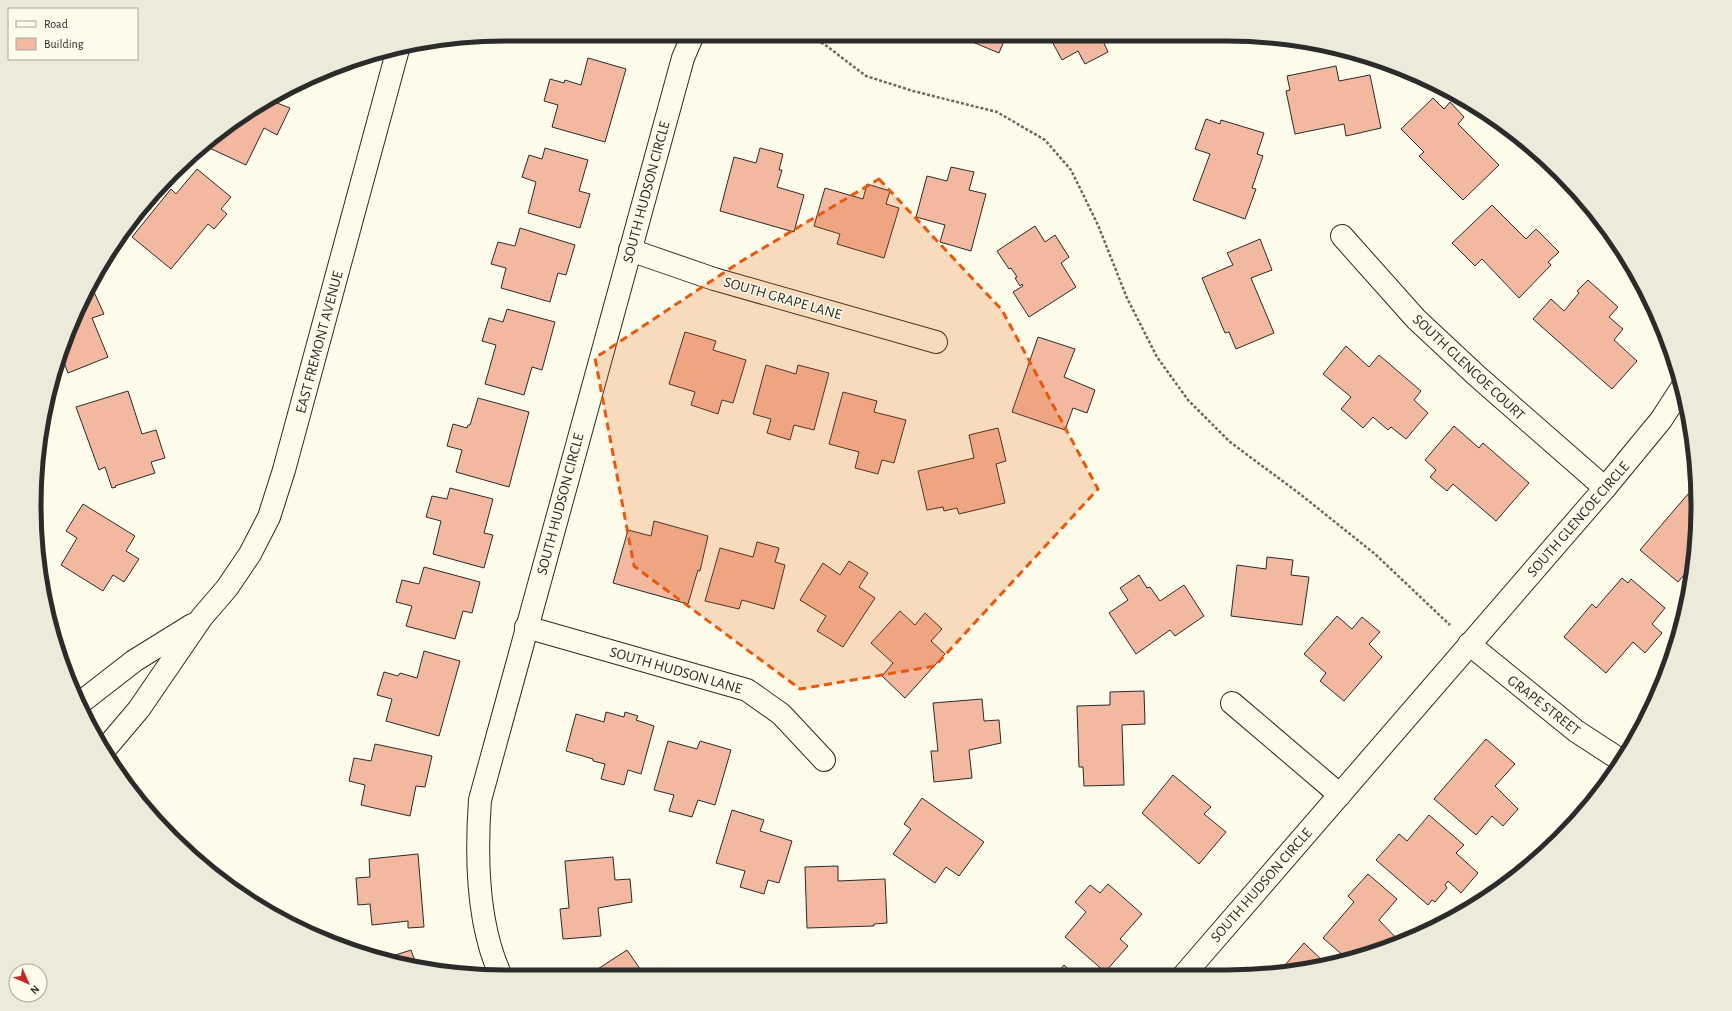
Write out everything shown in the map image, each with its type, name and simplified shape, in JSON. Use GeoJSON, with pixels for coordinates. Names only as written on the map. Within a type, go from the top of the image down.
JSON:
{"type":"FeatureCollection","features":[{"type":"Feature","properties":{"kind":"street","name":"SOUTH HUDSON CIRCLE"},"geometry":{"type":"LineString","coordinates":[[499,970],[484,923],[477,844],[480,800],[683,58],[690,41]]}},
{"type":"Feature","properties":{"kind":"street","name":"EAST FREMONT AVENUE"},"geometry":{"type":"LineString","coordinates":[[108,746],[139,709],[202,617],[227,588],[250,554],[269,517],[286,462],[397,54]]}},
{"type":"Feature","properties":{"kind":"street","name":"SOUTH GLENCOE COURT"},"geometry":{"type":"LineString","coordinates":[[1342,236],[1416,319],[1476,376],[1605,488]]}},
{"type":"Feature","properties":{"kind":"street","name":"SOUTH GRAPE LANE"},"geometry":{"type":"LineString","coordinates":[[630,250],[714,279],[936,342]]}},
{"type":"Feature","properties":{"kind":"street","name":"SOUTH GLENCOE CIRCLE"},"geometry":{"type":"LineString","coordinates":[[1469,644],[1605,488],[1662,420],[1678,396]]}},
{"type":"Feature","properties":{"kind":"street","name":"EAST FREMONT AVENUE"},"geometry":{"type":"LineString","coordinates":[[84,700],[134,661],[176,636],[202,617]]}},
{"type":"Feature","properties":{"kind":"street","name":"SOUTH HUDSON LANE"},"geometry":{"type":"LineString","coordinates":[[526,628],[747,690],[781,714],[824,760]]}},
{"type":"Feature","properties":{"kind":"street","name":"GRAPE STREET"},"geometry":{"type":"LineString","coordinates":[[1469,644],[1576,731],[1617,758]]}},
{"type":"Feature","properties":{"kind":"street","name":"SOUTH HUDSON CIRCLE"},"geometry":{"type":"LineString","coordinates":[[1188,970],[1469,644]]}},
{"type":"Feature","properties":{"kind":"street"},"geometry":{"type":"LineString","coordinates":[[1232,703],[1340,795]]}},
{"type":"Feature","properties":{"kind":"path"},"geometry":{"type":"LineString","coordinates":[[817,41],[824,44],[866,76],[913,91],[997,112],[1045,140],[1071,170],[1098,225],[1127,298],[1157,357],[1188,400],[1230,442],[1300,494],[1375,554],[1469,644]]}},
{"type":"Feature","properties":{"kind":"highlighted area"},"geometry":{"type":"Polygon","coordinates":[[[879,179],[1002,310],[1098,489],[935,666],[800,689],[634,566],[595,358],[740,262],[879,179]]]}},
{"type":"Feature","properties":{"kind":"building"},"geometry":{"type":"Polygon","coordinates":[[[970,41],[1004,41],[999,53],[970,41]]]}},
{"type":"Feature","properties":{"kind":"building"},"geometry":{"type":"Polygon","coordinates":[[[1052,41],[1103,41],[1108,52],[1085,64],[1078,51],[1062,60],[1052,41]]]}},
{"type":"Feature","properties":{"kind":"building"},"geometry":{"type":"Polygon","coordinates":[[[588,58],[626,69],[605,142],[552,127],[558,105],[544,101],[550,79],[564,83],[565,80],[581,85],[588,58]]]}},
{"type":"Feature","properties":{"kind":"building"},"geometry":{"type":"Polygon","coordinates":[[[1336,66],[1339,81],[1370,75],[1381,128],[1346,136],[1344,124],[1295,134],[1286,91],[1290,90],[1287,76],[1336,66]]]}},
{"type":"Feature","properties":{"kind":"building"},"geometry":{"type":"Polygon","coordinates":[[[1433,98],[1444,109],[1450,102],[1464,117],[1458,124],[1499,165],[1463,200],[1419,156],[1424,152],[1401,129],[1433,98]]]}},
{"type":"Feature","properties":{"kind":"building"},"geometry":{"type":"Polygon","coordinates":[[[278,100],[277,103],[290,108],[277,135],[264,128],[246,165],[209,148],[247,119],[278,100]]]}},
{"type":"Feature","properties":{"kind":"building"},"geometry":{"type":"Polygon","coordinates":[[[1206,119],[1220,124],[1221,120],[1264,133],[1257,154],[1263,156],[1252,188],[1256,189],[1245,219],[1193,200],[1210,154],[1195,149],[1206,119]]]}},
{"type":"Feature","properties":{"kind":"building"},"geometry":{"type":"Polygon","coordinates":[[[545,148],[588,160],[579,191],[590,194],[580,228],[528,213],[536,182],[522,177],[529,155],[542,159],[545,148]]]}},
{"type":"Feature","properties":{"kind":"building"},"geometry":{"type":"Polygon","coordinates":[[[760,148],[783,154],[779,170],[782,170],[777,187],[804,195],[794,232],[720,211],[734,157],[756,163],[760,148]]]}},
{"type":"Feature","properties":{"kind":"building"},"geometry":{"type":"Polygon","coordinates":[[[951,167],[974,172],[969,190],[986,194],[971,251],[940,242],[945,225],[916,217],[927,176],[947,181],[951,167]]]}},
{"type":"Feature","properties":{"kind":"building"},"geometry":{"type":"Polygon","coordinates":[[[197,169],[231,197],[221,209],[227,214],[214,229],[208,224],[171,269],[132,237],[171,189],[176,194],[197,169]]]}},
{"type":"Feature","properties":{"kind":"building"},"geometry":{"type":"Polygon","coordinates":[[[867,184],[890,191],[886,204],[899,208],[884,258],[837,244],[840,234],[814,226],[825,188],[863,199],[867,184]]]}},
{"type":"Feature","properties":{"kind":"building"},"geometry":{"type":"Polygon","coordinates":[[[1492,205],[1526,239],[1536,229],[1559,252],[1548,262],[1551,265],[1519,298],[1482,259],[1475,266],[1452,243],[1492,205]]]}},
{"type":"Feature","properties":{"kind":"building"},"geometry":{"type":"Polygon","coordinates":[[[1035,226],[1045,242],[1055,235],[1069,257],[1061,263],[1076,287],[1029,317],[1013,292],[1023,286],[1022,284],[1020,286],[1015,278],[1017,277],[1011,268],[1009,269],[997,251],[1035,226]]]}},
{"type":"Feature","properties":{"kind":"building"},"geometry":{"type":"Polygon","coordinates":[[[520,228],[575,245],[566,275],[558,273],[550,302],[501,288],[506,268],[491,264],[498,242],[515,246],[520,228]]]}},
{"type":"Feature","properties":{"kind":"building"},"geometry":{"type":"Polygon","coordinates":[[[1260,239],[1272,270],[1251,278],[1274,333],[1236,349],[1229,332],[1225,333],[1202,278],[1233,265],[1227,253],[1260,239]]]}},
{"type":"Feature","properties":{"kind":"building"},"geometry":{"type":"Polygon","coordinates":[[[1588,280],[1618,307],[1609,317],[1623,329],[1614,340],[1637,361],[1612,389],[1533,319],[1551,299],[1564,311],[1579,293],[1577,291],[1588,280]]]}},
{"type":"Feature","properties":{"kind":"building"},"geometry":{"type":"Polygon","coordinates":[[[94,292],[104,314],[92,318],[108,357],[68,373],[64,363],[76,328],[94,292]]]}},
{"type":"Feature","properties":{"kind":"building"},"geometry":{"type":"Polygon","coordinates":[[[507,309],[555,322],[542,370],[532,367],[524,395],[485,384],[496,345],[482,341],[489,318],[503,322],[507,309]]]}},
{"type":"Feature","properties":{"kind":"building"},"geometry":{"type":"Polygon","coordinates":[[[685,332],[716,341],[713,350],[746,360],[733,403],[722,400],[718,414],[691,405],[695,392],[669,384],[685,332]]]}},
{"type":"Feature","properties":{"kind":"building"},"geometry":{"type":"Polygon","coordinates":[[[1038,337],[1075,349],[1064,377],[1095,390],[1087,413],[1073,408],[1065,430],[1012,412],[1038,337]]]}},
{"type":"Feature","properties":{"kind":"building"},"geometry":{"type":"Polygon","coordinates":[[[1346,346],[1369,367],[1379,355],[1421,391],[1414,400],[1428,413],[1406,439],[1391,427],[1388,430],[1373,417],[1363,428],[1341,409],[1351,397],[1323,374],[1346,346]]]}},
{"type":"Feature","properties":{"kind":"building"},"geometry":{"type":"Polygon","coordinates":[[[766,365],[796,374],[798,365],[829,373],[814,430],[794,425],[790,440],[767,433],[771,419],[753,414],[766,365]]]}},
{"type":"Feature","properties":{"kind":"building"},"geometry":{"type":"Polygon","coordinates":[[[128,391],[142,434],[156,430],[165,458],[151,462],[155,473],[112,488],[105,467],[99,470],[76,407],[128,391]]]}},
{"type":"Feature","properties":{"kind":"building"},"geometry":{"type":"Polygon","coordinates":[[[843,392],[877,401],[874,412],[906,420],[894,463],[882,460],[878,474],[855,468],[859,452],[829,444],[843,392]]]}},
{"type":"Feature","properties":{"kind":"building"},"geometry":{"type":"Polygon","coordinates":[[[478,398],[529,412],[509,487],[456,472],[462,450],[447,446],[453,424],[467,428],[468,425],[470,425],[478,398]]]}},
{"type":"Feature","properties":{"kind":"building"},"geometry":{"type":"Polygon","coordinates":[[[1454,426],[1479,448],[1483,443],[1529,483],[1496,521],[1453,484],[1447,491],[1430,477],[1436,470],[1425,460],[1454,426]]]}},
{"type":"Feature","properties":{"kind":"building"},"geometry":{"type":"Polygon","coordinates":[[[998,428],[1006,461],[996,464],[1005,503],[959,514],[957,508],[944,511],[943,507],[927,510],[918,471],[974,458],[969,435],[998,428]]]}},
{"type":"Feature","properties":{"kind":"building"},"geometry":{"type":"Polygon","coordinates":[[[450,488],[493,499],[484,533],[493,535],[484,568],[433,554],[441,521],[426,517],[432,496],[447,499],[450,488]]]}},
{"type":"Feature","properties":{"kind":"building"},"geometry":{"type":"Polygon","coordinates":[[[1688,494],[1691,496],[1690,536],[1687,566],[1686,573],[1678,582],[1640,550],[1688,494]]]}},
{"type":"Feature","properties":{"kind":"building"},"geometry":{"type":"Polygon","coordinates":[[[83,504],[135,536],[126,551],[139,559],[124,582],[113,575],[103,591],[61,565],[77,538],[66,531],[83,504]]]}},
{"type":"Feature","properties":{"kind":"building"},"geometry":{"type":"Polygon","coordinates":[[[654,521],[708,536],[700,571],[698,570],[688,604],[613,583],[628,530],[651,536],[654,521]]]}},
{"type":"Feature","properties":{"kind":"building"},"geometry":{"type":"Polygon","coordinates":[[[757,542],[779,548],[775,562],[785,565],[774,609],[742,600],[739,609],[705,601],[720,548],[753,557],[757,542]]]}},
{"type":"Feature","properties":{"kind":"building"},"geometry":{"type":"Polygon","coordinates":[[[1267,557],[1293,560],[1291,575],[1309,577],[1302,625],[1231,616],[1237,565],[1266,569],[1267,557]]]}},
{"type":"Feature","properties":{"kind":"building"},"geometry":{"type":"Polygon","coordinates":[[[849,561],[868,573],[859,587],[875,598],[843,647],[817,631],[826,616],[800,600],[823,563],[840,575],[849,561]]]}},
{"type":"Feature","properties":{"kind":"building"},"geometry":{"type":"Polygon","coordinates":[[[424,567],[480,582],[472,613],[463,611],[455,639],[406,626],[412,606],[396,602],[402,580],[419,584],[424,567]]]}},
{"type":"Feature","properties":{"kind":"building"},"geometry":{"type":"Polygon","coordinates":[[[1139,575],[1147,588],[1150,587],[1160,601],[1184,585],[1204,616],[1175,636],[1170,630],[1136,654],[1109,613],[1128,600],[1120,588],[1139,575]]]}},
{"type":"Feature","properties":{"kind":"building"},"geometry":{"type":"Polygon","coordinates":[[[1622,578],[1628,583],[1631,579],[1665,608],[1652,624],[1662,633],[1645,653],[1633,642],[1606,673],[1564,637],[1592,604],[1596,608],[1622,578]]]}},
{"type":"Feature","properties":{"kind":"building"},"geometry":{"type":"Polygon","coordinates":[[[900,611],[915,625],[925,613],[942,629],[931,641],[945,654],[905,698],[882,676],[893,663],[871,643],[900,611]]]}},
{"type":"Feature","properties":{"kind":"building"},"geometry":{"type":"Polygon","coordinates":[[[1337,616],[1352,629],[1362,617],[1380,632],[1369,644],[1382,657],[1344,701],[1320,681],[1326,673],[1304,654],[1337,616]]]}},
{"type":"Feature","properties":{"kind":"building"},"geometry":{"type":"Polygon","coordinates":[[[424,651],[460,661],[439,736],[386,721],[392,699],[377,695],[384,672],[398,676],[400,673],[417,678],[424,651]]]}},
{"type":"Feature","properties":{"kind":"building"},"geometry":{"type":"Polygon","coordinates":[[[1144,691],[1145,724],[1122,725],[1124,785],[1084,786],[1083,767],[1079,767],[1077,706],[1110,705],[1110,692],[1144,691]]]}},
{"type":"Feature","properties":{"kind":"building"},"geometry":{"type":"Polygon","coordinates":[[[982,699],[984,721],[999,720],[1001,743],[969,750],[972,778],[934,782],[931,751],[938,751],[933,703],[982,699]]]}},
{"type":"Feature","properties":{"kind":"building"},"geometry":{"type":"Polygon","coordinates":[[[606,712],[624,717],[625,712],[638,716],[636,720],[654,726],[641,774],[628,770],[624,785],[601,779],[605,764],[566,751],[576,714],[604,722],[606,712]]]}},
{"type":"Feature","properties":{"kind":"building"},"geometry":{"type":"Polygon","coordinates":[[[1486,739],[1515,764],[1495,786],[1518,809],[1503,826],[1492,816],[1476,835],[1434,799],[1486,739]]]}},
{"type":"Feature","properties":{"kind":"building"},"geometry":{"type":"Polygon","coordinates":[[[668,741],[697,749],[700,741],[731,750],[715,805],[698,800],[692,817],[669,811],[674,795],[654,790],[668,741]]]}},
{"type":"Feature","properties":{"kind":"building"},"geometry":{"type":"Polygon","coordinates":[[[375,744],[432,756],[425,787],[416,786],[410,816],[361,805],[365,785],[349,781],[354,758],[371,761],[375,744]]]}},
{"type":"Feature","properties":{"kind":"building"},"geometry":{"type":"Polygon","coordinates":[[[1173,775],[1211,807],[1204,814],[1226,832],[1199,864],[1142,813],[1173,775]]]}},
{"type":"Feature","properties":{"kind":"building"},"geometry":{"type":"Polygon","coordinates":[[[922,798],[984,842],[959,876],[946,867],[935,883],[893,854],[911,829],[904,824],[922,798]]]}},
{"type":"Feature","properties":{"kind":"building"},"geometry":{"type":"Polygon","coordinates":[[[732,810],[764,820],[760,831],[792,841],[779,883],[768,880],[764,894],[740,887],[745,871],[716,863],[732,810]]]}},
{"type":"Feature","properties":{"kind":"building"},"geometry":{"type":"Polygon","coordinates":[[[1429,815],[1464,845],[1456,853],[1478,873],[1461,893],[1448,881],[1445,885],[1447,888],[1435,902],[1432,900],[1428,905],[1376,860],[1399,834],[1407,841],[1429,815]]]}},
{"type":"Feature","properties":{"kind":"building"},"geometry":{"type":"Polygon","coordinates":[[[418,854],[424,927],[408,928],[408,921],[372,925],[370,904],[358,905],[356,878],[370,877],[369,859],[418,854]]]}},
{"type":"Feature","properties":{"kind":"building"},"geometry":{"type":"Polygon","coordinates":[[[613,857],[615,880],[630,879],[632,902],[598,908],[601,936],[563,939],[560,909],[569,908],[565,861],[613,857]]]}},
{"type":"Feature","properties":{"kind":"building"},"geometry":{"type":"Polygon","coordinates":[[[838,866],[838,881],[885,879],[887,923],[874,924],[874,926],[807,928],[805,867],[838,866]]]}},
{"type":"Feature","properties":{"kind":"building"},"geometry":{"type":"Polygon","coordinates":[[[1368,874],[1397,899],[1379,920],[1396,938],[1343,955],[1323,938],[1354,902],[1348,896],[1368,874]]]}},
{"type":"Feature","properties":{"kind":"building"},"geometry":{"type":"Polygon","coordinates":[[[1108,884],[1142,914],[1120,939],[1128,946],[1107,970],[1103,970],[1065,937],[1086,912],[1075,902],[1090,885],[1100,893],[1108,884]]]}},
{"type":"Feature","properties":{"kind":"building"},"geometry":{"type":"Polygon","coordinates":[[[1304,943],[1322,960],[1317,961],[1284,966],[1304,943]]]}},
{"type":"Feature","properties":{"kind":"building"},"geometry":{"type":"Polygon","coordinates":[[[411,950],[415,961],[393,956],[411,950]]]}},
{"type":"Feature","properties":{"kind":"building"},"geometry":{"type":"Polygon","coordinates":[[[627,950],[641,970],[596,970],[627,950]]]}},
{"type":"Feature","properties":{"kind":"building"},"geometry":{"type":"Polygon","coordinates":[[[1064,965],[1069,970],[1059,970],[1064,965]]]}}]}
